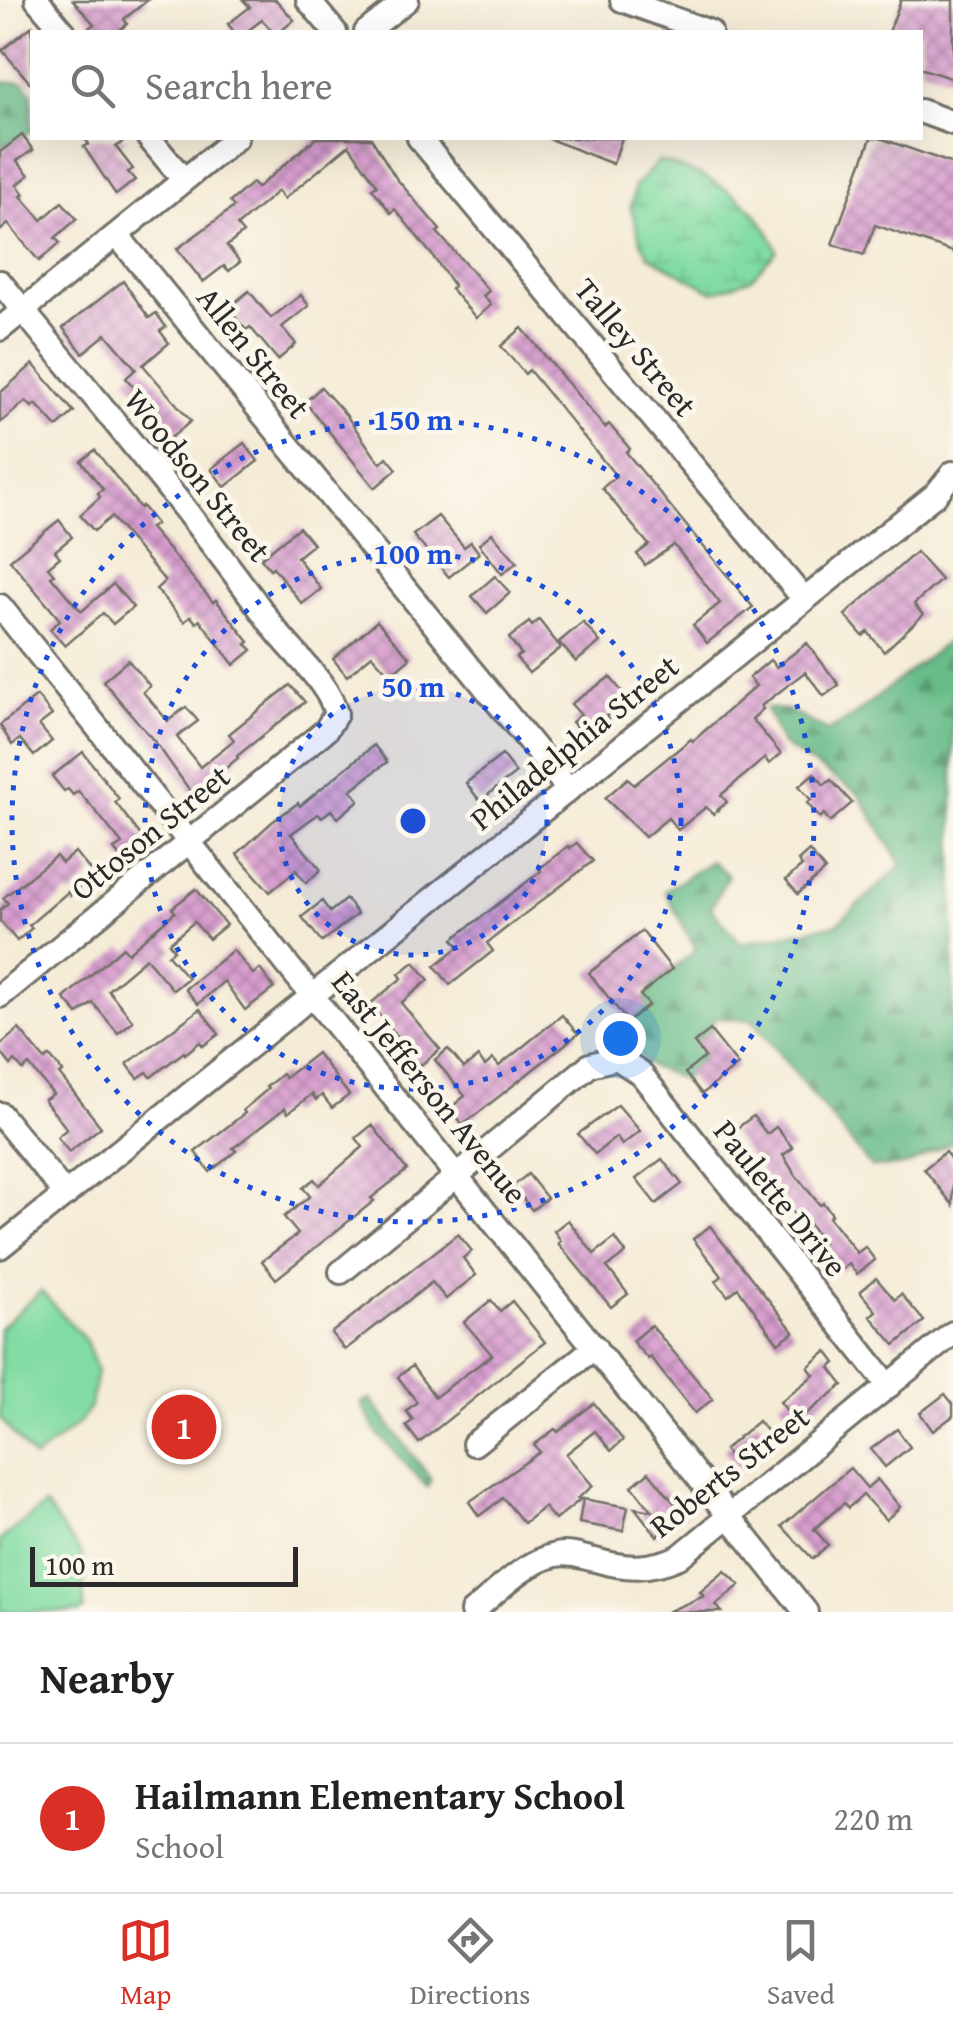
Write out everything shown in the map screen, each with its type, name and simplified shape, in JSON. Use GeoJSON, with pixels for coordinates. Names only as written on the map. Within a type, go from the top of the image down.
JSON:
{"type":"FeatureCollection","features":[{"type":"Feature","properties":{"kind":"street"},"geometry":{"type":"LineString","coordinates":[[38,0],[62,30]]}},
{"type":"Feature","properties":{"kind":"street"},"geometry":{"type":"LineString","coordinates":[[308,0],[333,30]]}},
{"type":"Feature","properties":{"kind":"street"},"geometry":{"type":"LineString","coordinates":[[369,30],[407,0]]}},
{"type":"Feature","properties":{"kind":"street"},"geometry":{"type":"LineString","coordinates":[[622,0],[704,30]]}},
{"type":"Feature","properties":{"kind":"street"},"geometry":{"type":"LineString","coordinates":[[923,111],[953,122]]}},
{"type":"Feature","properties":{"kind":"street"},"geometry":{"type":"LineString","coordinates":[[151,140],[183,179]]}},
{"type":"Feature","properties":{"kind":"street"},"geometry":{"type":"LineString","coordinates":[[0,329],[233,140]]}},
{"type":"Feature","properties":{"kind":"street","name":"Talley Street"},"geometry":{"type":"LineString","coordinates":[[421,140],[803,598]]}},
{"type":"Feature","properties":{"kind":"street","name":"Allen Street"},"geometry":{"type":"LineString","coordinates":[[117,235],[568,790]]}},
{"type":"Feature","properties":{"kind":"street","name":"Woodson Street"},"geometry":{"type":"LineString","coordinates":[[0,282],[234,571],[331,699],[336,714]]}},
{"type":"Feature","properties":{"kind":"street","name":"Philadelphia Street"},"geometry":{"type":"LineString","coordinates":[[0,1248],[936,494],[953,473]]}},
{"type":"Feature","properties":{"kind":"street","name":"East Jefferson Avenue"},"geometry":{"type":"LineString","coordinates":[[0,606],[806,1612]]}},
{"type":"Feature","properties":{"kind":"street","name":"Ottoson Street"},"geometry":{"type":"LineString","coordinates":[[0,996],[326,730],[336,714]]}},
{"type":"Feature","properties":{"kind":"street","name":"Paulette Drive"},"geometry":{"type":"LineString","coordinates":[[459,1176],[590,1065],[616,1058],[640,1074],[889,1386]]}},
{"type":"Feature","properties":{"kind":"street"},"geometry":{"type":"LineString","coordinates":[[0,1114],[66,1195]]}},
{"type":"Feature","properties":{"kind":"street"},"geometry":{"type":"LineString","coordinates":[[342,1272],[459,1176]]}},
{"type":"Feature","properties":{"kind":"street","name":"Roberts Street"},"geometry":{"type":"LineString","coordinates":[[472,1612],[528,1567],[554,1555],[578,1556],[628,1568],[648,1568],[679,1557],[953,1333]]}},
{"type":"Feature","properties":{"kind":"street"},"geometry":{"type":"LineString","coordinates":[[474,1444],[595,1347]]}},
{"type":"Feature","properties":{"kind":"green space"},"geometry":{"type":"Polygon","coordinates":[[[0,82],[23,82],[30,91],[30,132],[0,148],[0,82]]]}},
{"type":"Feature","properties":{"kind":"green space"},"geometry":{"type":"Polygon","coordinates":[[[659,161],[714,182],[758,217],[777,251],[750,279],[713,292],[649,256],[631,208],[635,186],[659,161]]]}},
{"type":"Feature","properties":{"kind":"green space"},"geometry":{"type":"Polygon","coordinates":[[[953,637],[953,1142],[905,1166],[871,1167],[752,1020],[714,1018],[706,1054],[683,1079],[651,1067],[623,1039],[651,988],[696,950],[665,891],[711,861],[728,875],[711,908],[741,943],[837,924],[902,865],[858,793],[782,745],[766,708],[788,710],[828,731],[852,717],[953,637]]]}},
{"type":"Feature","properties":{"kind":"green space"},"geometry":{"type":"Polygon","coordinates":[[[41,1291],[86,1341],[97,1370],[91,1406],[79,1423],[34,1459],[0,1418],[0,1328],[41,1291]]]}},
{"type":"Feature","properties":{"kind":"green space"},"geometry":{"type":"Polygon","coordinates":[[[370,1399],[431,1479],[427,1487],[376,1432],[361,1403],[370,1399]]]}},
{"type":"Feature","properties":{"kind":"green space"},"geometry":{"type":"Polygon","coordinates":[[[45,1505],[83,1557],[84,1609],[0,1612],[0,1540],[45,1505]]]}},
{"type":"Feature","properties":{"kind":"building"},"geometry":{"type":"Polygon","coordinates":[[[73,0],[148,0],[124,19],[127,24],[120,30],[86,30],[94,24],[73,0]]]}},
{"type":"Feature","properties":{"kind":"building"},"geometry":{"type":"Polygon","coordinates":[[[243,0],[276,0],[294,20],[282,30],[271,30],[262,20],[249,30],[232,30],[228,24],[250,7],[243,0]]]}},
{"type":"Feature","properties":{"kind":"building"},"geometry":{"type":"Polygon","coordinates":[[[901,0],[953,0],[953,79],[923,69],[923,30],[890,30],[901,0]]]}},
{"type":"Feature","properties":{"kind":"building"},"geometry":{"type":"Polygon","coordinates":[[[32,26],[30,83],[2,50],[32,26]]]}},
{"type":"Feature","properties":{"kind":"building"},"geometry":{"type":"Polygon","coordinates":[[[22,135],[33,150],[17,161],[29,175],[17,185],[24,194],[21,196],[42,220],[62,202],[77,219],[55,238],[60,243],[39,261],[8,224],[0,231],[0,152],[22,135]]]}},
{"type":"Feature","properties":{"kind":"building"},"geometry":{"type":"Polygon","coordinates":[[[86,140],[125,140],[116,147],[133,169],[128,172],[135,180],[116,195],[84,147],[89,144],[86,140]]]}},
{"type":"Feature","properties":{"kind":"building"},"geometry":{"type":"Polygon","coordinates":[[[314,140],[372,140],[396,178],[440,230],[437,232],[489,291],[483,296],[491,305],[476,318],[451,289],[454,286],[432,255],[395,209],[391,213],[372,188],[377,185],[349,145],[284,199],[278,191],[237,226],[243,233],[227,246],[240,262],[229,271],[224,266],[203,282],[177,249],[234,207],[230,202],[252,183],[257,188],[314,140]]]}},
{"type":"Feature","properties":{"kind":"building"},"geometry":{"type":"Polygon","coordinates":[[[552,140],[621,140],[613,164],[552,140]]]}},
{"type":"Feature","properties":{"kind":"building"},"geometry":{"type":"Polygon","coordinates":[[[870,140],[886,140],[953,164],[953,252],[875,225],[864,255],[832,244],[870,140]]]}},
{"type":"Feature","properties":{"kind":"building"},"geometry":{"type":"Polygon","coordinates":[[[123,281],[149,318],[156,313],[166,327],[160,331],[169,343],[143,365],[191,421],[168,440],[150,419],[157,414],[126,378],[136,369],[106,334],[83,353],[63,328],[123,281]]]}},
{"type":"Feature","properties":{"kind":"building"},"geometry":{"type":"Polygon","coordinates":[[[249,291],[271,318],[301,295],[309,306],[282,327],[296,344],[278,360],[228,308],[249,291]]]}},
{"type":"Feature","properties":{"kind":"building"},"geometry":{"type":"Polygon","coordinates":[[[522,328],[605,428],[609,424],[630,449],[626,452],[753,607],[707,643],[693,625],[720,603],[674,545],[645,565],[637,554],[649,545],[602,488],[616,476],[529,370],[525,374],[501,346],[522,328]]]}},
{"type":"Feature","properties":{"kind":"building"},"geometry":{"type":"Polygon","coordinates":[[[33,364],[74,412],[57,427],[36,404],[32,407],[26,401],[0,423],[0,393],[33,364]]]}},
{"type":"Feature","properties":{"kind":"building"},"geometry":{"type":"Polygon","coordinates":[[[321,387],[376,458],[381,463],[387,457],[397,469],[375,488],[305,402],[321,387]]]}},
{"type":"Feature","properties":{"kind":"building"},"geometry":{"type":"Polygon","coordinates":[[[244,443],[258,461],[225,487],[211,469],[244,443]]]}},
{"type":"Feature","properties":{"kind":"building"},"geometry":{"type":"Polygon","coordinates":[[[95,450],[156,524],[150,528],[249,642],[246,644],[252,650],[234,665],[200,620],[196,623],[191,616],[184,622],[156,589],[165,581],[111,517],[94,531],[80,515],[100,497],[98,493],[103,489],[81,461],[95,450]]]}},
{"type":"Feature","properties":{"kind":"building"},"geometry":{"type":"Polygon","coordinates":[[[438,516],[464,547],[471,542],[479,553],[449,577],[413,535],[438,516]]]}},
{"type":"Feature","properties":{"kind":"building"},"geometry":{"type":"Polygon","coordinates":[[[59,520],[72,537],[55,551],[60,557],[48,567],[76,606],[82,611],[113,584],[133,607],[113,624],[103,613],[65,646],[50,629],[60,620],[10,560],[59,520]]]}},
{"type":"Feature","properties":{"kind":"building"},"geometry":{"type":"Polygon","coordinates":[[[299,527],[313,544],[297,557],[321,589],[302,604],[261,558],[299,527]]]}},
{"type":"Feature","properties":{"kind":"building"},"geometry":{"type":"Polygon","coordinates":[[[492,533],[517,562],[502,574],[479,544],[492,533]]]}},
{"type":"Feature","properties":{"kind":"building"},"geometry":{"type":"Polygon","coordinates":[[[916,552],[941,580],[914,604],[923,615],[884,652],[868,632],[863,636],[845,615],[916,552]]]}},
{"type":"Feature","properties":{"kind":"building"},"geometry":{"type":"Polygon","coordinates":[[[495,576],[510,593],[487,613],[472,596],[495,576]]]}},
{"type":"Feature","properties":{"kind":"building"},"geometry":{"type":"Polygon","coordinates":[[[539,620],[561,648],[529,673],[516,658],[521,654],[509,638],[529,622],[532,626],[539,620]]]}},
{"type":"Feature","properties":{"kind":"building"},"geometry":{"type":"Polygon","coordinates":[[[377,621],[410,658],[390,675],[372,655],[347,676],[333,659],[377,621]]]}},
{"type":"Feature","properties":{"kind":"building"},"geometry":{"type":"Polygon","coordinates":[[[583,622],[600,642],[576,662],[559,642],[583,622]]]}},
{"type":"Feature","properties":{"kind":"building"},"geometry":{"type":"Polygon","coordinates":[[[807,643],[839,685],[824,696],[805,672],[761,706],[763,709],[752,719],[781,754],[769,764],[765,758],[721,795],[727,802],[713,814],[706,807],[678,830],[668,818],[645,837],[605,798],[628,778],[634,785],[693,741],[756,686],[749,678],[770,660],[776,667],[807,643]]]}},
{"type":"Feature","properties":{"kind":"building"},"geometry":{"type":"Polygon","coordinates":[[[128,660],[150,686],[143,692],[168,721],[186,707],[198,721],[177,737],[200,767],[234,740],[229,734],[290,685],[305,702],[237,756],[214,778],[219,786],[198,802],[159,747],[103,681],[128,660]]]}},
{"type":"Feature","properties":{"kind":"building"},"geometry":{"type":"Polygon","coordinates":[[[610,677],[628,699],[606,716],[609,721],[599,730],[594,724],[582,734],[572,722],[581,715],[571,704],[610,677]]]}},
{"type":"Feature","properties":{"kind":"building"},"geometry":{"type":"Polygon","coordinates":[[[37,696],[52,715],[39,725],[52,741],[34,756],[20,739],[12,745],[0,725],[37,696]]]}},
{"type":"Feature","properties":{"kind":"building"},"geometry":{"type":"Polygon","coordinates":[[[374,745],[387,762],[351,790],[359,800],[338,818],[331,810],[322,817],[318,814],[291,834],[321,870],[306,883],[296,870],[270,892],[237,854],[272,822],[298,803],[300,806],[374,745]]]}},
{"type":"Feature","properties":{"kind":"building"},"geometry":{"type":"Polygon","coordinates":[[[83,752],[149,846],[126,864],[114,849],[122,844],[99,815],[78,791],[73,795],[68,789],[64,791],[52,776],[83,752]]]}},
{"type":"Feature","properties":{"kind":"building"},"geometry":{"type":"Polygon","coordinates":[[[502,755],[516,773],[480,801],[466,783],[502,755]]]}},
{"type":"Feature","properties":{"kind":"building"},"geometry":{"type":"Polygon","coordinates":[[[814,773],[824,785],[831,780],[852,803],[830,822],[824,814],[820,818],[807,803],[811,800],[799,786],[814,773]]]}},
{"type":"Feature","properties":{"kind":"building"},"geometry":{"type":"Polygon","coordinates":[[[577,843],[593,861],[487,943],[493,951],[450,985],[435,966],[459,947],[453,939],[568,846],[577,843]]]}},
{"type":"Feature","properties":{"kind":"building"},"geometry":{"type":"Polygon","coordinates":[[[809,851],[825,870],[798,894],[786,880],[802,866],[798,861],[809,851]]]}},
{"type":"Feature","properties":{"kind":"building"},"geometry":{"type":"Polygon","coordinates":[[[75,852],[93,874],[29,925],[32,928],[17,941],[0,921],[0,910],[8,903],[3,898],[56,856],[62,863],[75,852]]]}},
{"type":"Feature","properties":{"kind":"building"},"geometry":{"type":"Polygon","coordinates":[[[196,889],[226,925],[209,939],[194,922],[169,943],[174,950],[168,955],[188,978],[173,990],[146,958],[108,990],[133,1021],[118,1033],[93,1003],[78,1014],[64,998],[123,947],[128,953],[196,889]]]}},
{"type":"Feature","properties":{"kind":"building"},"geometry":{"type":"Polygon","coordinates":[[[346,899],[357,914],[322,942],[302,917],[322,901],[330,912],[346,899]]]}},
{"type":"Feature","properties":{"kind":"building"},"geometry":{"type":"Polygon","coordinates":[[[642,931],[672,969],[640,995],[649,1005],[628,1022],[589,973],[642,931]]]}},
{"type":"Feature","properties":{"kind":"building"},"geometry":{"type":"Polygon","coordinates":[[[233,950],[253,974],[260,969],[274,988],[245,1010],[224,981],[198,1004],[185,989],[233,950]]]}},
{"type":"Feature","properties":{"kind":"building"},"geometry":{"type":"Polygon","coordinates":[[[414,962],[429,980],[401,1003],[440,1049],[421,1065],[370,1004],[402,978],[399,974],[414,962]]]}},
{"type":"Feature","properties":{"kind":"building"},"geometry":{"type":"Polygon","coordinates":[[[200,1009],[219,1034],[203,1046],[200,1042],[184,1052],[151,1077],[147,1072],[138,1078],[127,1064],[200,1009]]]}},
{"type":"Feature","properties":{"kind":"building"},"geometry":{"type":"Polygon","coordinates":[[[562,1015],[578,1034],[463,1125],[450,1108],[465,1096],[435,1060],[448,1049],[464,1068],[478,1057],[485,1066],[493,1059],[499,1066],[562,1015]]]}},
{"type":"Feature","properties":{"kind":"building"},"geometry":{"type":"Polygon","coordinates":[[[19,1029],[45,1060],[50,1056],[63,1072],[59,1074],[101,1127],[69,1152],[57,1137],[67,1129],[44,1100],[53,1094],[29,1065],[23,1070],[15,1061],[11,1065],[0,1051],[0,1045],[19,1029]]]}},
{"type":"Feature","properties":{"kind":"building"},"geometry":{"type":"Polygon","coordinates":[[[710,1030],[738,1065],[702,1094],[685,1073],[705,1057],[694,1043],[710,1030]]]}},
{"type":"Feature","properties":{"kind":"building"},"geometry":{"type":"Polygon","coordinates":[[[317,1053],[349,1095],[332,1108],[322,1095],[316,1100],[312,1094],[288,1113],[285,1108],[233,1148],[236,1151],[210,1172],[195,1152],[245,1113],[243,1110],[282,1074],[285,1078],[317,1053]]]}},
{"type":"Feature","properties":{"kind":"building"},"geometry":{"type":"Polygon","coordinates":[[[618,1105],[640,1131],[622,1145],[616,1137],[595,1154],[578,1134],[618,1105]]]}},
{"type":"Feature","properties":{"kind":"building"},"geometry":{"type":"Polygon","coordinates":[[[753,1116],[767,1134],[776,1127],[793,1148],[783,1155],[794,1173],[832,1214],[829,1217],[857,1253],[865,1247],[875,1260],[857,1274],[849,1264],[840,1271],[805,1219],[801,1223],[731,1133],[753,1116]]]}},
{"type":"Feature","properties":{"kind":"building"},"geometry":{"type":"Polygon","coordinates":[[[372,1125],[407,1170],[276,1279],[262,1261],[298,1234],[284,1217],[310,1196],[303,1188],[314,1179],[319,1185],[363,1147],[356,1138],[372,1125]]]}},
{"type":"Feature","properties":{"kind":"building"},"geometry":{"type":"Polygon","coordinates":[[[945,1152],[953,1162],[953,1205],[924,1169],[945,1152]]]}},
{"type":"Feature","properties":{"kind":"building"},"geometry":{"type":"Polygon","coordinates":[[[662,1159],[682,1184],[656,1204],[636,1179],[662,1159]]]}},
{"type":"Feature","properties":{"kind":"building"},"geometry":{"type":"Polygon","coordinates":[[[528,1174],[547,1198],[532,1210],[513,1186],[528,1174]]]}},
{"type":"Feature","properties":{"kind":"building"},"geometry":{"type":"Polygon","coordinates":[[[568,1220],[594,1254],[615,1238],[626,1253],[607,1267],[628,1294],[611,1307],[558,1243],[561,1241],[554,1231],[568,1220]]]}},
{"type":"Feature","properties":{"kind":"building"},"geometry":{"type":"Polygon","coordinates":[[[710,1226],[794,1332],[778,1343],[738,1288],[728,1296],[716,1281],[722,1276],[693,1239],[710,1226]]]}},
{"type":"Feature","properties":{"kind":"building"},"geometry":{"type":"Polygon","coordinates":[[[458,1234],[472,1251],[463,1258],[476,1275],[446,1299],[432,1282],[345,1350],[331,1333],[458,1234]]]}},
{"type":"Feature","properties":{"kind":"building"},"geometry":{"type":"Polygon","coordinates":[[[876,1278],[895,1300],[901,1294],[924,1321],[895,1345],[870,1316],[876,1311],[860,1292],[876,1278]]]}},
{"type":"Feature","properties":{"kind":"building"},"geometry":{"type":"Polygon","coordinates":[[[491,1300],[500,1311],[512,1301],[545,1342],[419,1443],[406,1426],[413,1420],[406,1411],[417,1402],[398,1377],[412,1366],[435,1397],[492,1355],[464,1322],[491,1300]]]}},
{"type":"Feature","properties":{"kind":"building"},"geometry":{"type":"Polygon","coordinates":[[[651,1325],[713,1399],[695,1413],[650,1357],[632,1341],[651,1325]]]}},
{"type":"Feature","properties":{"kind":"building"},"geometry":{"type":"Polygon","coordinates":[[[827,1351],[836,1363],[830,1368],[843,1385],[796,1422],[780,1402],[814,1375],[808,1367],[827,1351]]]}},
{"type":"Feature","properties":{"kind":"building"},"geometry":{"type":"Polygon","coordinates":[[[945,1394],[953,1404],[953,1416],[933,1431],[920,1413],[945,1394]]]}},
{"type":"Feature","properties":{"kind":"building"},"geometry":{"type":"Polygon","coordinates":[[[594,1403],[623,1440],[611,1451],[595,1431],[566,1454],[593,1486],[578,1498],[581,1499],[555,1520],[544,1507],[524,1523],[503,1498],[479,1516],[469,1502],[540,1452],[534,1445],[555,1429],[558,1432],[594,1403]]]}},
{"type":"Feature","properties":{"kind":"building"},"geometry":{"type":"Polygon","coordinates":[[[758,1421],[774,1440],[740,1469],[724,1450],[758,1421]]]}},
{"type":"Feature","properties":{"kind":"building"},"geometry":{"type":"Polygon","coordinates":[[[897,1429],[910,1447],[885,1467],[871,1449],[897,1429]]]}},
{"type":"Feature","properties":{"kind":"building"},"geometry":{"type":"Polygon","coordinates":[[[850,1468],[867,1488],[877,1479],[900,1507],[886,1520],[863,1495],[848,1508],[844,1503],[814,1529],[828,1545],[813,1559],[782,1526],[850,1468]]]}},
{"type":"Feature","properties":{"kind":"building"},"geometry":{"type":"Polygon","coordinates":[[[649,1472],[684,1515],[657,1536],[635,1508],[652,1511],[632,1486],[649,1472]]]}},
{"type":"Feature","properties":{"kind":"building"},"geometry":{"type":"Polygon","coordinates":[[[583,1499],[628,1507],[623,1531],[579,1523],[583,1499]]]}},
{"type":"Feature","properties":{"kind":"building"},"geometry":{"type":"Polygon","coordinates":[[[725,1571],[740,1585],[716,1605],[722,1612],[667,1612],[704,1596],[700,1592],[725,1571]]]}},
{"type":"Feature","properties":{"kind":"place","name":"Hailmann Elementary School"},"geometry":{"type":"Point","coordinates":[184,1427]}}]}
